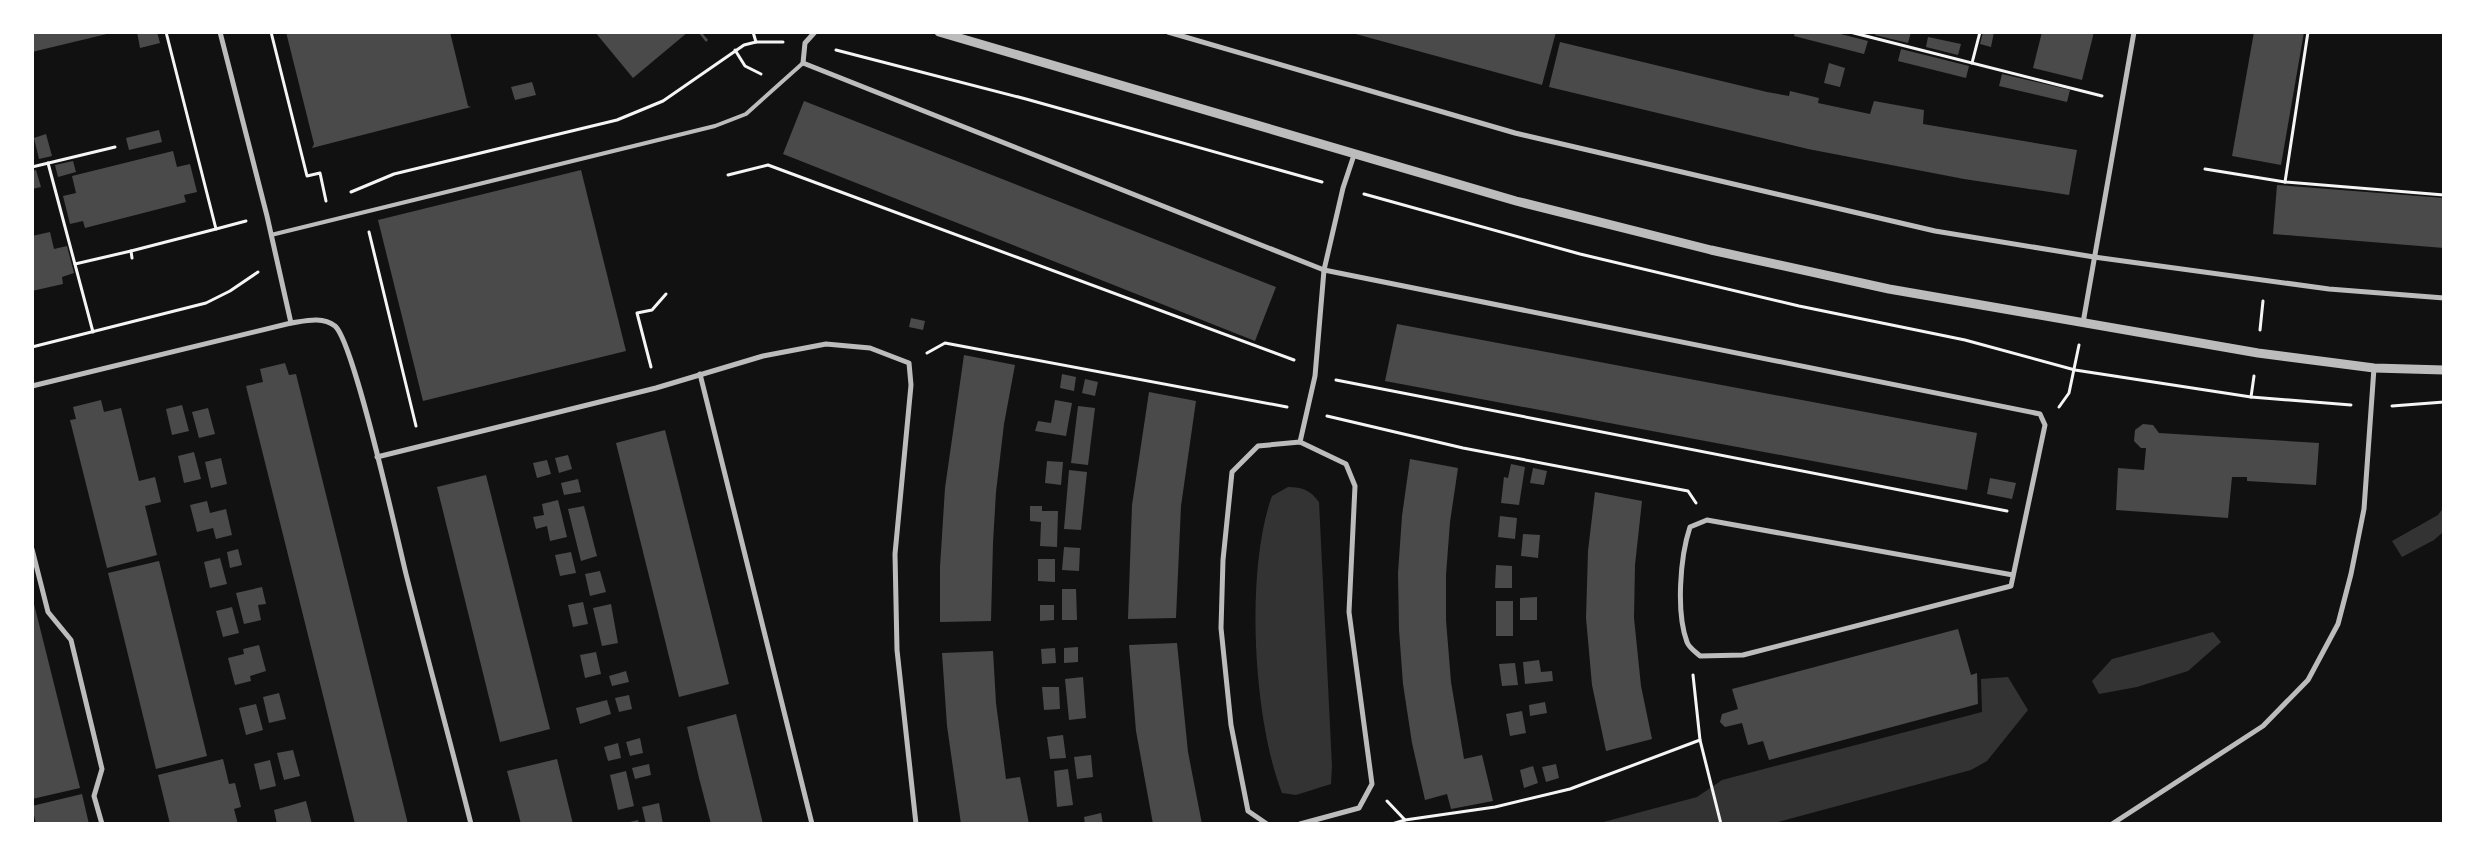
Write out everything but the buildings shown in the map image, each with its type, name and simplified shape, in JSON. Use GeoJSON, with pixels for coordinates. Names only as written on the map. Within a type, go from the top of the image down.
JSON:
{"type":"FeatureCollection","features":[{"type":"Feature","properties":{"kind":"street"},"geometry":{"type":"LineString","coordinates":[[220,32],[267,216],[291,323]]}},
{"type":"Feature","properties":{"kind":"street"},"geometry":{"type":"LineString","coordinates":[[814,32],[805,43],[803,63],[1324,270],[2040,414],[2045,425],[2011,586],[1742,655],[1700,656],[1688,644],[1680,615],[1685,543],[1690,527],[1708,520],[2013,575]]}},
{"type":"Feature","properties":{"kind":"street"},"geometry":{"type":"LineString","coordinates":[[939,32],[1354,154],[1648,236],[1889,289],[2258,353],[2374,368],[2441,370]]}},
{"type":"Feature","properties":{"kind":"street"},"geometry":{"type":"LineString","coordinates":[[960,32],[970,40]]}},
{"type":"Feature","properties":{"kind":"street"},"geometry":{"type":"LineString","coordinates":[[1168,32],[1515,133],[1935,232],[2094,257],[2329,289],[2444,298]]}},
{"type":"Feature","properties":{"kind":"street"},"geometry":{"type":"LineString","coordinates":[[2083,323],[2134,32]]}},
{"type":"Feature","properties":{"kind":"street"},"geometry":{"type":"LineString","coordinates":[[1300,442],[1309,412],[1315,376],[1324,270],[1343,188],[1354,154]]}},
{"type":"Feature","properties":{"kind":"street"},"geometry":{"type":"LineString","coordinates":[[32,386],[291,323],[314,319],[326,321],[335,327],[344,339],[377,457],[471,824]]}},
{"type":"Feature","properties":{"kind":"street"},"geometry":{"type":"LineString","coordinates":[[377,457],[656,388],[763,356],[826,344],[870,348],[908,362],[911,385],[895,554],[898,650],[916,824]]}},
{"type":"Feature","properties":{"kind":"street"},"geometry":{"type":"LineString","coordinates":[[2112,824],[2263,726],[2308,680],[2338,624],[2351,574],[2364,509],[2374,368]]}},
{"type":"Feature","properties":{"kind":"street"},"geometry":{"type":"LineString","coordinates":[[700,374],[812,824]]}},
{"type":"Feature","properties":{"kind":"street"},"geometry":{"type":"LineString","coordinates":[[1267,824],[1248,810],[1231,724],[1221,628],[1223,560],[1232,472],[1258,446],[1300,442],[1346,464],[1355,486],[1349,612],[1372,784],[1358,808],[1300,824]]}},
{"type":"Feature","properties":{"kind":"street"},"geometry":{"type":"LineString","coordinates":[[32,549],[48,612],[71,640],[102,769],[94,796],[102,824]]}},
{"type":"Feature","properties":{"kind":"lane"},"geometry":{"type":"LineString","coordinates":[[271,235],[715,126],[746,114],[803,63]]}},
{"type":"Feature","properties":{"kind":"path"},"geometry":{"type":"LineString","coordinates":[[166,32],[216,229]]}},
{"type":"Feature","properties":{"kind":"path"},"geometry":{"type":"LineString","coordinates":[[272,32],[307,176],[320,173],[331,221]]}},
{"type":"Feature","properties":{"kind":"path"},"geometry":{"type":"LineString","coordinates":[[327,206],[361,187],[394,174],[617,120],[648,109],[691,83],[735,50],[756,42],[753,32]]}},
{"type":"Feature","properties":{"kind":"path"},"geometry":{"type":"LineString","coordinates":[[1850,32],[2122,101]]}},
{"type":"Feature","properties":{"kind":"path"},"geometry":{"type":"LineString","coordinates":[[1972,63],[1980,32]]}},
{"type":"Feature","properties":{"kind":"path"},"geometry":{"type":"LineString","coordinates":[[2285,182],[2308,32]]}},
{"type":"Feature","properties":{"kind":"path"},"geometry":{"type":"LineString","coordinates":[[735,50],[746,66],[780,84]]}},
{"type":"Feature","properties":{"kind":"path"},"geometry":{"type":"LineString","coordinates":[[32,167],[116,147]]}},
{"type":"Feature","properties":{"kind":"path"},"geometry":{"type":"LineString","coordinates":[[48,163],[93,332]]}},
{"type":"Feature","properties":{"kind":"path"},"geometry":{"type":"LineString","coordinates":[[728,175],[768,165],[1316,368]]}},
{"type":"Feature","properties":{"kind":"path"},"geometry":{"type":"LineString","coordinates":[[2205,169],[2285,182],[2444,195]]}},
{"type":"Feature","properties":{"kind":"path"},"geometry":{"type":"LineString","coordinates":[[364,212],[421,447]]}},
{"type":"Feature","properties":{"kind":"path"},"geometry":{"type":"LineString","coordinates":[[75,264],[267,216]]}},
{"type":"Feature","properties":{"kind":"path"},"geometry":{"type":"LineString","coordinates":[[131,251],[132,258]]}},
{"type":"Feature","properties":{"kind":"path"},"geometry":{"type":"LineString","coordinates":[[32,347],[171,313],[219,297],[253,276],[275,254]]}},
{"type":"Feature","properties":{"kind":"path"},"geometry":{"type":"LineString","coordinates":[[656,388],[637,313],[652,310],[666,294]]}},
{"type":"Feature","properties":{"kind":"path"},"geometry":{"type":"LineString","coordinates":[[2070,390],[2083,323]]}},
{"type":"Feature","properties":{"kind":"path"},"geometry":{"type":"LineString","coordinates":[[908,362],[945,342],[1309,412],[1463,448],[1688,491],[1708,520]]}},
{"type":"Feature","properties":{"kind":"path"},"geometry":{"type":"LineString","coordinates":[[1315,376],[2027,515]]}},
{"type":"Feature","properties":{"kind":"path"},"geometry":{"type":"LineString","coordinates":[[2372,406],[2444,402]]}},
{"type":"Feature","properties":{"kind":"path"},"geometry":{"type":"LineString","coordinates":[[1700,656],[1692,675],[1700,740],[1721,824]]}},
{"type":"Feature","properties":{"kind":"path"},"geometry":{"type":"LineString","coordinates":[[1392,824],[1405,820],[1495,807],[1570,790],[1700,740]]}},
{"type":"Feature","properties":{"kind":"path"},"geometry":{"type":"LineString","coordinates":[[1372,784],[1405,820]]}},
{"type":"Feature","properties":{"kind":"shaded area"},"geometry":{"type":"Polygon","coordinates":[[[1288,487],[1305,490],[1319,502],[1332,766],[1331,784],[1296,795],[1282,793],[1272,762],[1264,726],[1256,644],[1258,563],[1263,527],[1272,496],[1288,487]]]}},
{"type":"Feature","properties":{"kind":"shaded area"},"geometry":{"type":"Polygon","coordinates":[[[2443,508],[2443,532],[2434,540],[2402,557],[2392,541],[2438,515],[2443,508]]]}},
{"type":"Feature","properties":{"kind":"shaded area"},"geometry":{"type":"Polygon","coordinates":[[[2213,632],[2221,642],[2188,671],[2137,687],[2099,694],[2092,681],[2112,659],[2213,632]]]}},
{"type":"Feature","properties":{"kind":"shaded area"},"geometry":{"type":"Polygon","coordinates":[[[2008,677],[2028,710],[1987,761],[1971,770],[1774,823],[1596,824],[1697,797],[1722,780],[1982,712],[1981,679],[2008,677]]]}}]}
